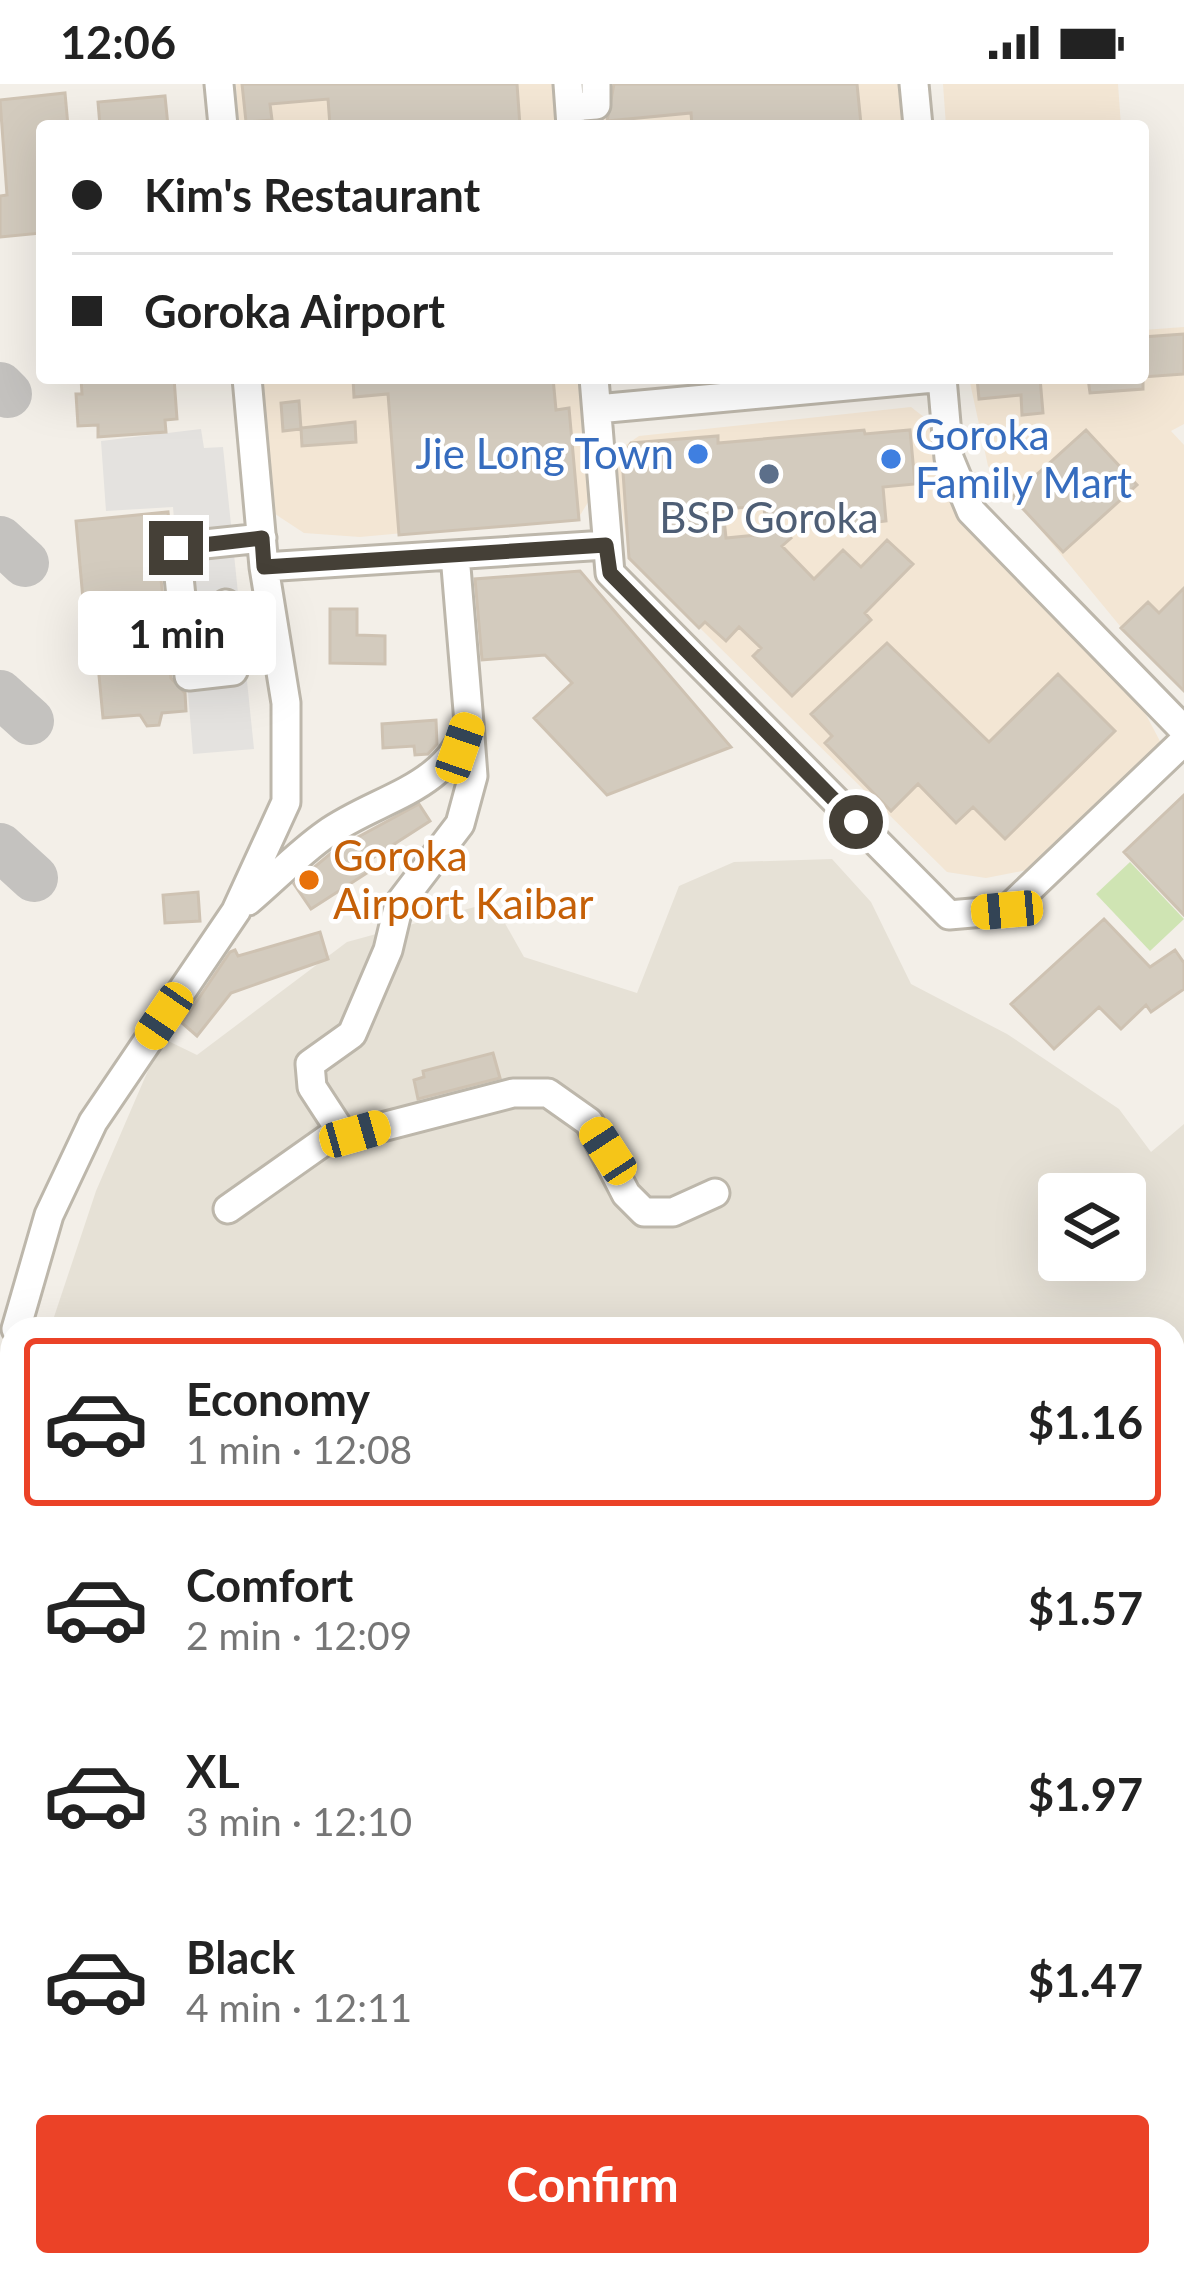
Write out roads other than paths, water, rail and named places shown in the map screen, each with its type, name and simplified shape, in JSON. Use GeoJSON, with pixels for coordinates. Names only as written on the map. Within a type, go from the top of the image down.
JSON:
{"type":"FeatureCollection","features":[{"type":"Feature","properties":{"kind":"street"},"geometry":{"type":"LineString","coordinates":[[219,84],[222,120]]}},
{"type":"Feature","properties":{"kind":"street"},"geometry":{"type":"LineString","coordinates":[[570,106],[596,105],[596,84]]}},
{"type":"Feature","properties":{"kind":"street"},"geometry":{"type":"LineString","coordinates":[[914,84],[917,120]]}},
{"type":"Feature","properties":{"kind":"street"},"geometry":{"type":"LineString","coordinates":[[19,1317],[49,1215],[93,1122],[236,911],[286,802],[286,703],[264,567],[248,384]]}},
{"type":"Feature","properties":{"kind":"street"},"geometry":{"type":"LineString","coordinates":[[595,384],[610,573],[949,915],[1007,910],[1184,741]]}},
{"type":"Feature","properties":{"kind":"street"},"geometry":{"type":"LineString","coordinates":[[597,409],[872,384]]}},
{"type":"Feature","properties":{"kind":"street"},"geometry":{"type":"LineString","coordinates":[[939,384],[949,458],[971,511],[1184,730]]}},
{"type":"Feature","properties":{"kind":"street"},"geometry":{"type":"LineString","coordinates":[[226,604],[232,671],[189,676],[176,548],[262,538]]}},
{"type":"Feature","properties":{"kind":"street"},"geometry":{"type":"LineString","coordinates":[[264,567],[606,545]]}},
{"type":"Feature","properties":{"kind":"street"},"geometry":{"type":"LineString","coordinates":[[455,555],[473,776],[460,824],[399,904],[388,950],[352,1034],[310,1064],[312,1087],[340,1130],[355,1134],[513,1093],[548,1093],[589,1122],[626,1194],[644,1212],[673,1212],[715,1193]]}},
{"type":"Feature","properties":{"kind":"street"},"geometry":{"type":"LineString","coordinates":[[236,911],[328,832],[422,784],[460,748],[469,723]]}},
{"type":"Feature","properties":{"kind":"street"},"geometry":{"type":"LineString","coordinates":[[228,1209],[340,1130]]}},
{"type":"Feature","properties":{"kind":"place","name":"Jie Long Town"},"geometry":{"type":"Point","coordinates":[698,454]}},
{"type":"Feature","properties":{"kind":"place","name":"Goroka Family Mart"},"geometry":{"type":"Point","coordinates":[891,459]}},
{"type":"Feature","properties":{"kind":"place","name":"BSP Goroka"},"geometry":{"type":"Point","coordinates":[769,474]}},
{"type":"Feature","properties":{"kind":"place","name":"Goroka Airport Kaibar"},"geometry":{"type":"Point","coordinates":[309,880]}}]}
